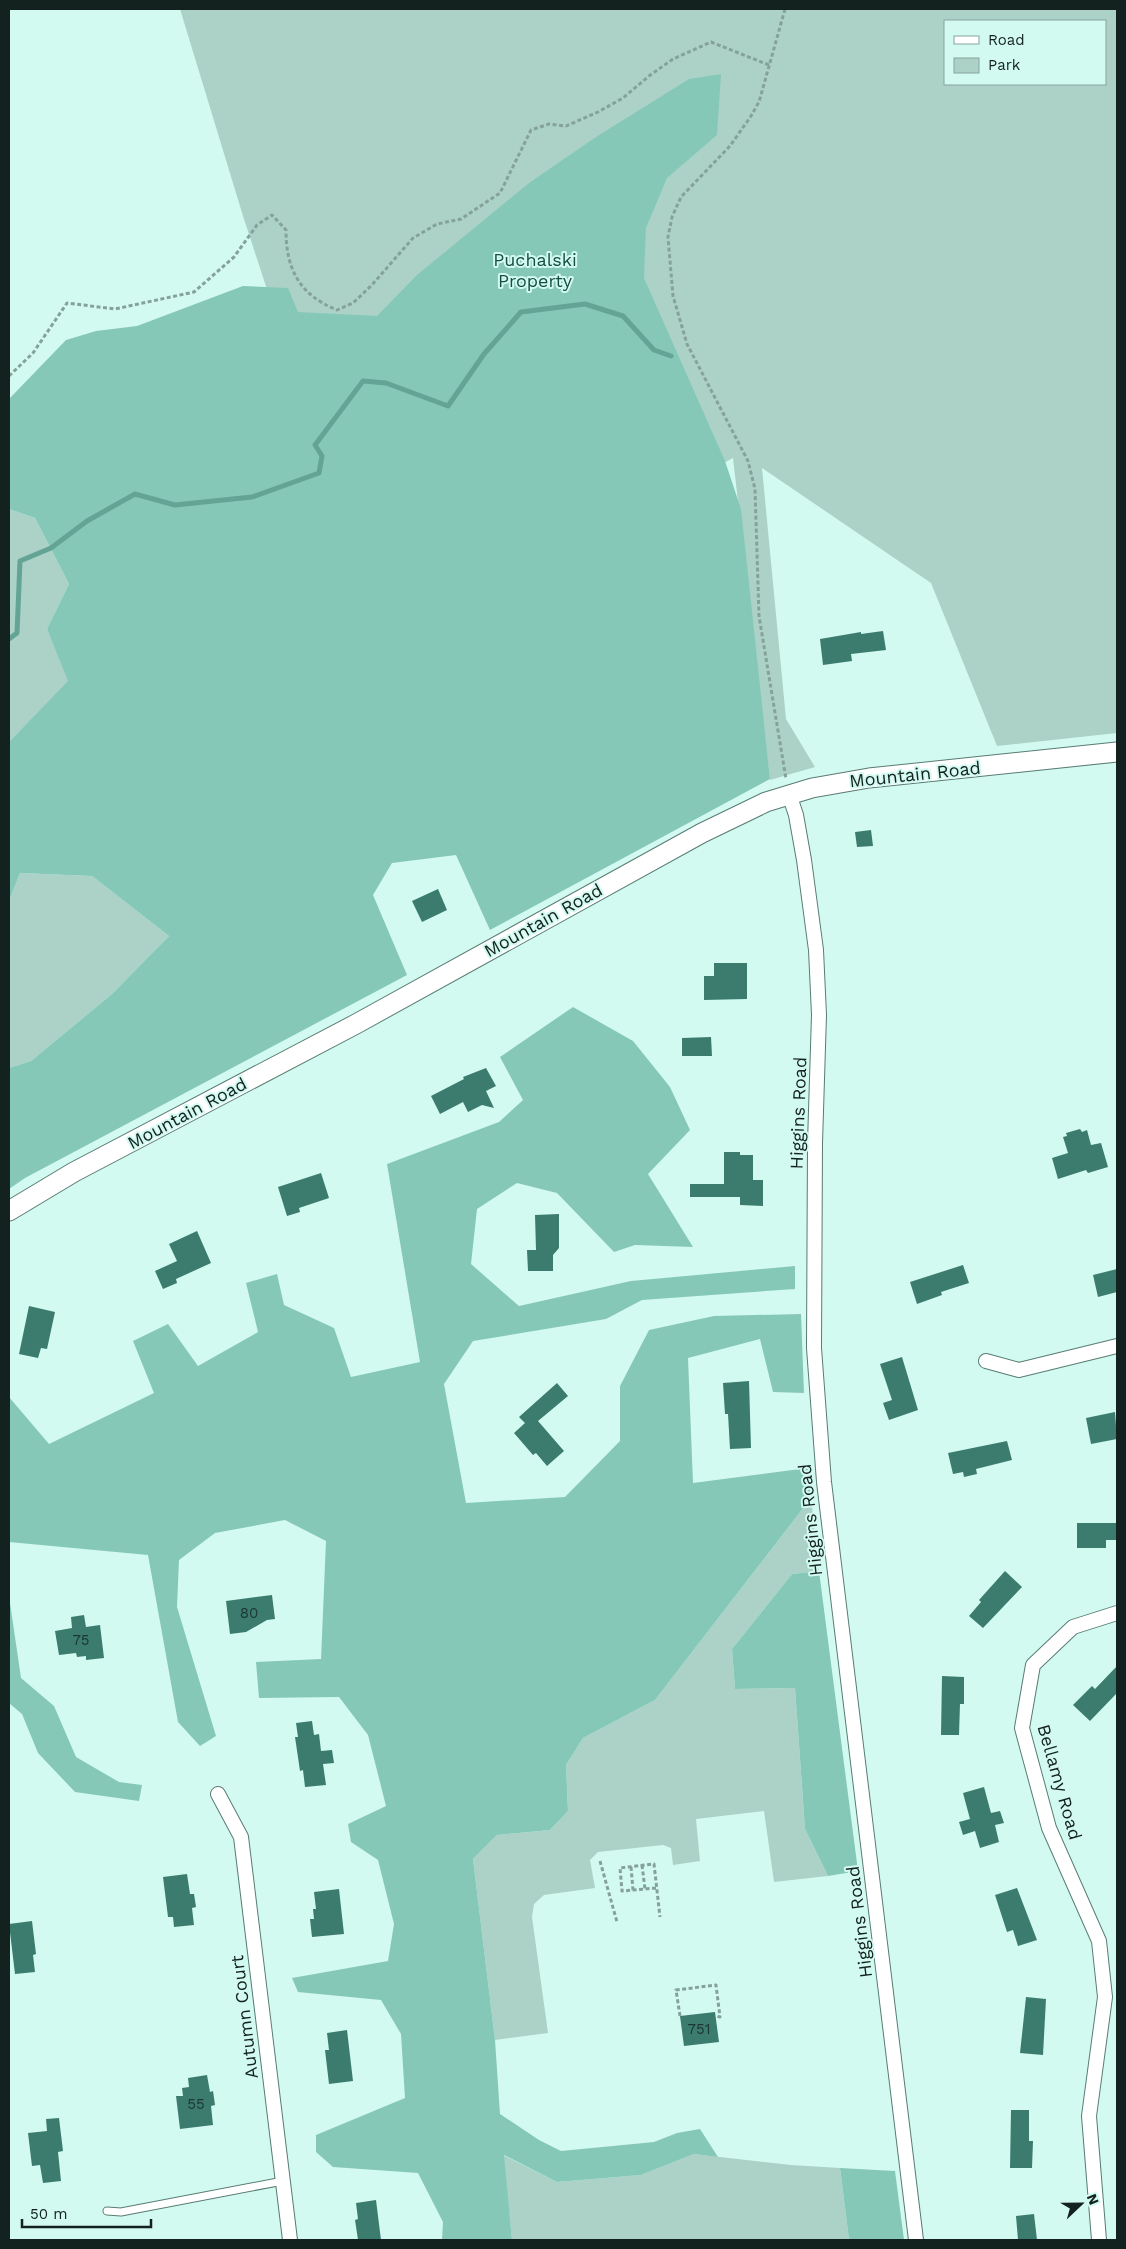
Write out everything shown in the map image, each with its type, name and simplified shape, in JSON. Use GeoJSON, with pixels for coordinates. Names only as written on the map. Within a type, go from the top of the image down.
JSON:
{"type":"FeatureCollection","features":[{"type":"Feature","properties":{"kind":"main road","name":"Mountain Road"},"geometry":{"type":"LineString","coordinates":[[9,1210],[74,1172],[363,1020],[702,832],[744,811],[789,794],[869,778],[1117,752]]}},
{"type":"Feature","properties":{"kind":"street","name":"Higgins Road"},"geometry":{"type":"LineString","coordinates":[[789,794],[804,860],[816,950],[819,1015],[815,1143],[814,1348],[824,1482],[916,2240]]}},
{"type":"Feature","properties":{"kind":"street"},"geometry":{"type":"LineString","coordinates":[[986,1361],[1019,1370],[1117,1346]]}},
{"type":"Feature","properties":{"kind":"street","name":"Bellamy Road"},"geometry":{"type":"LineString","coordinates":[[1099,2240],[1089,2116],[1106,1996],[1099,1941],[1049,1828],[1022,1728],[1033,1665],[1073,1627],[1117,1613]]}},
{"type":"Feature","properties":{"kind":"street","name":"Autumn Court"},"geometry":{"type":"LineString","coordinates":[[218,1794],[242,1837],[290,2240]]}},
{"type":"Feature","properties":{"kind":"lane"},"geometry":{"type":"LineString","coordinates":[[107,2211],[121,2212],[283,2182]]}},
{"type":"Feature","properties":{"kind":"path"},"geometry":{"type":"LineString","coordinates":[[785,9],[759,102],[730,146],[681,197],[672,217],[668,236],[673,296],[687,344],[744,454],[755,489],[759,616],[789,794]]}},
{"type":"Feature","properties":{"kind":"path"},"geometry":{"type":"LineString","coordinates":[[9,376],[33,353],[67,303],[115,309],[194,292],[234,257],[257,225],[272,215],[286,230],[286,250],[294,272],[303,288],[319,303],[337,310],[353,303],[371,286],[413,238],[437,224],[461,219],[500,193],[531,130],[550,124],[566,126],[598,112],[623,98],[673,59],[711,42],[768,65]]}},
{"type":"Feature","properties":{"kind":"path"},"geometry":{"type":"LineString","coordinates":[[600,1861],[617,1922]]}},
{"type":"Feature","properties":{"kind":"path"},"geometry":{"type":"LineString","coordinates":[[656,1888],[622,1891],[620,1868],[654,1864],[660,1917]]}},
{"type":"Feature","properties":{"kind":"path"},"geometry":{"type":"LineString","coordinates":[[642,1865],[645,1889]]}},
{"type":"Feature","properties":{"kind":"path"},"geometry":{"type":"LineString","coordinates":[[631,1867],[633,1890]]}},
{"type":"Feature","properties":{"kind":"path"},"geometry":{"type":"LineString","coordinates":[[680,2016],[676,1990],[716,1985],[720,2017],[716,2016]]}},
{"type":"Feature","properties":{"kind":"green space","name":"Puchalski Property"},"geometry":{"type":"Polygon","coordinates":[[[180,9],[1117,9],[1117,733],[997,746],[931,583],[762,468],[786,719],[815,767],[770,780],[733,458],[598,531],[306,409],[243,216],[180,9]]]}},
{"type":"Feature","properties":{"kind":"green space"},"geometry":{"type":"Polygon","coordinates":[[[721,74],[717,135],[667,178],[646,228],[644,278],[725,461],[741,509],[770,779],[490,930],[456,855],[392,863],[373,895],[407,975],[25,1178],[9,1189],[9,1068],[31,1061],[112,994],[169,936],[92,876],[20,873],[9,901],[9,742],[68,681],[47,629],[69,584],[35,518],[9,509],[9,399],[66,340],[96,331],[137,326],[243,286],[288,288],[298,312],[377,316],[417,275],[529,183],[596,137],[689,79],[721,74]]]}},
{"type":"Feature","properties":{"kind":"green space"},"geometry":{"type":"Polygon","coordinates":[[[9,509],[35,518],[69,584],[47,629],[69,681],[9,742],[9,509]]]}},
{"type":"Feature","properties":{"kind":"green space"},"geometry":{"type":"Polygon","coordinates":[[[20,873],[92,876],[169,936],[112,994],[31,1061],[9,1068],[9,901],[20,873]]]}},
{"type":"Feature","properties":{"kind":"green space"},"geometry":{"type":"Polygon","coordinates":[[[573,1007],[633,1041],[670,1087],[690,1130],[648,1174],[693,1247],[635,1245],[614,1252],[557,1193],[517,1183],[477,1209],[471,1264],[519,1306],[631,1281],[795,1266],[795,1289],[642,1300],[606,1319],[473,1341],[444,1384],[466,1503],[565,1497],[620,1441],[620,1386],[649,1330],[714,1316],[801,1314],[804,1393],[773,1392],[760,1339],[688,1358],[693,1483],[808,1468],[811,1498],[655,1700],[583,1738],[566,1765],[568,1811],[550,1830],[497,1835],[473,1859],[495,2040],[500,2114],[539,2140],[561,2151],[654,2142],[677,2133],[700,2129],[718,2157],[694,2154],[641,2175],[557,2182],[504,2155],[512,2240],[442,2240],[443,2222],[418,2173],[333,2167],[316,2152],[316,2135],[405,2098],[401,2034],[381,2000],[298,1992],[292,1978],[388,1961],[394,1924],[378,1860],[351,1842],[348,1824],[386,1806],[368,1735],[339,1697],[259,1698],[256,1662],[321,1659],[326,1541],[285,1520],[215,1533],[179,1560],[177,1607],[216,1736],[200,1746],[178,1722],[148,1555],[9,1542],[9,1397],[49,1444],[154,1393],[133,1341],[168,1324],[198,1366],[258,1332],[246,1283],[277,1274],[284,1305],[334,1328],[351,1377],[420,1362],[387,1164],[499,1122],[523,1100],[500,1057],[573,1007]]]}},
{"type":"Feature","properties":{"kind":"green space"},"geometry":{"type":"Polygon","coordinates":[[[811,1498],[819,1571],[792,1574],[732,1649],[735,1689],[795,1688],[805,1829],[828,1876],[774,1882],[764,1811],[696,1819],[700,1861],[673,1865],[671,1848],[663,1845],[598,1852],[590,1860],[595,1888],[544,1895],[534,1904],[532,1917],[548,2033],[495,2040],[473,1859],[497,1835],[550,1830],[568,1811],[566,1765],[583,1738],[655,1700],[811,1498]]]}},
{"type":"Feature","properties":{"kind":"green space"},"geometry":{"type":"Polygon","coordinates":[[[819,1571],[858,1871],[828,1876],[805,1829],[795,1688],[735,1689],[732,1649],[792,1574],[819,1571]]]}},
{"type":"Feature","properties":{"kind":"green space"},"geometry":{"type":"Polygon","coordinates":[[[9,1596],[21,1678],[54,1706],[76,1757],[119,1782],[142,1785],[139,1801],[75,1792],[38,1753],[22,1714],[9,1703],[9,1596]]]}},
{"type":"Feature","properties":{"kind":"green space"},"geometry":{"type":"Polygon","coordinates":[[[694,2154],[791,2165],[840,2168],[849,2240],[512,2240],[503,2155],[557,2182],[641,2175],[694,2154]]]}},
{"type":"Feature","properties":{"kind":"green space"},"geometry":{"type":"Polygon","coordinates":[[[840,2168],[895,2171],[904,2240],[849,2240],[840,2168]]]}},
{"type":"Feature","properties":{"kind":"building"},"geometry":{"type":"Polygon","coordinates":[[[883,631],[886,650],[851,654],[852,661],[823,665],[820,639],[861,632],[861,634],[883,631]]]}},
{"type":"Feature","properties":{"kind":"building"},"geometry":{"type":"Polygon","coordinates":[[[871,830],[873,846],[857,847],[855,832],[871,830]]]}},
{"type":"Feature","properties":{"kind":"building"},"geometry":{"type":"Polygon","coordinates":[[[438,889],[447,910],[422,922],[412,901],[438,889]]]}},
{"type":"Feature","properties":{"kind":"building"},"geometry":{"type":"Polygon","coordinates":[[[714,963],[747,963],[747,999],[704,1000],[704,976],[714,976],[714,963]]]}},
{"type":"Feature","properties":{"kind":"building"},"geometry":{"type":"Polygon","coordinates":[[[711,1037],[712,1056],[682,1056],[682,1038],[711,1037]]]}},
{"type":"Feature","properties":{"kind":"building"},"geometry":{"type":"Polygon","coordinates":[[[486,1068],[496,1086],[486,1091],[494,1108],[482,1105],[468,1112],[463,1102],[440,1114],[431,1096],[464,1079],[463,1077],[486,1068]]]}},
{"type":"Feature","properties":{"kind":"building"},"geometry":{"type":"Polygon","coordinates":[[[1080,1129],[1082,1132],[1087,1130],[1091,1145],[1101,1143],[1108,1167],[1088,1173],[1086,1170],[1058,1179],[1052,1158],[1068,1153],[1063,1137],[1067,1136],[1066,1133],[1080,1129]]]}},
{"type":"Feature","properties":{"kind":"building"},"geometry":{"type":"Polygon","coordinates":[[[724,1152],[740,1152],[740,1155],[753,1155],[753,1180],[763,1180],[763,1206],[740,1205],[740,1197],[690,1197],[690,1184],[724,1184],[724,1152]]]}},
{"type":"Feature","properties":{"kind":"building"},"geometry":{"type":"Polygon","coordinates":[[[321,1173],[329,1198],[299,1208],[300,1212],[287,1216],[278,1187],[321,1173]]]}},
{"type":"Feature","properties":{"kind":"building"},"geometry":{"type":"Polygon","coordinates":[[[559,1214],[559,1248],[553,1255],[553,1271],[528,1271],[527,1250],[536,1250],[535,1215],[559,1214]]]}},
{"type":"Feature","properties":{"kind":"building"},"geometry":{"type":"Polygon","coordinates":[[[197,1231],[211,1263],[176,1279],[177,1283],[163,1289],[155,1271],[177,1261],[169,1244],[197,1231]]]}},
{"type":"Feature","properties":{"kind":"building"},"geometry":{"type":"Polygon","coordinates":[[[963,1265],[969,1283],[941,1292],[942,1295],[917,1304],[910,1282],[963,1265]]]}},
{"type":"Feature","properties":{"kind":"building"},"geometry":{"type":"Polygon","coordinates":[[[1117,1269],[1117,1292],[1098,1297],[1093,1275],[1117,1269]]]}},
{"type":"Feature","properties":{"kind":"building"},"geometry":{"type":"Polygon","coordinates":[[[29,1306],[55,1312],[47,1349],[41,1348],[38,1358],[19,1354],[29,1306]]]}},
{"type":"Feature","properties":{"kind":"building"},"geometry":{"type":"Polygon","coordinates":[[[902,1357],[918,1410],[889,1420],[883,1403],[892,1400],[880,1364],[902,1357]]]}},
{"type":"Feature","properties":{"kind":"building"},"geometry":{"type":"Polygon","coordinates":[[[749,1381],[751,1448],[730,1449],[728,1414],[725,1414],[723,1383],[749,1381]]]}},
{"type":"Feature","properties":{"kind":"building"},"geometry":{"type":"Polygon","coordinates":[[[557,1383],[568,1396],[538,1421],[564,1451],[547,1466],[536,1453],[533,1455],[514,1433],[525,1423],[519,1417],[557,1383]]]}},
{"type":"Feature","properties":{"kind":"building"},"geometry":{"type":"Polygon","coordinates":[[[1115,1412],[1117,1439],[1091,1444],[1086,1418],[1115,1412]]]}},
{"type":"Feature","properties":{"kind":"building"},"geometry":{"type":"Polygon","coordinates":[[[1007,1441],[1012,1460],[976,1469],[977,1474],[964,1477],[963,1472],[953,1474],[948,1453],[1007,1441]]]}},
{"type":"Feature","properties":{"kind":"building"},"geometry":{"type":"Polygon","coordinates":[[[1077,1523],[1117,1523],[1117,1540],[1106,1540],[1106,1548],[1077,1548],[1077,1523]]]}},
{"type":"Feature","properties":{"kind":"building"},"geometry":{"type":"Polygon","coordinates":[[[1005,1571],[1022,1587],[983,1628],[969,1616],[981,1602],[979,1600],[1005,1571]]]}},
{"type":"Feature","properties":{"kind":"building"},"geometry":{"type":"Polygon","coordinates":[[[272,1595],[275,1619],[267,1620],[246,1632],[230,1634],[226,1601],[272,1595]]]}},
{"type":"Feature","properties":{"kind":"building"},"geometry":{"type":"Polygon","coordinates":[[[84,1615],[86,1627],[100,1625],[104,1658],[86,1660],[86,1656],[77,1657],[76,1653],[59,1655],[55,1631],[72,1628],[71,1617],[84,1615]]]}},
{"type":"Feature","properties":{"kind":"building"},"geometry":{"type":"Polygon","coordinates":[[[1117,1666],[1117,1693],[1090,1721],[1073,1705],[1092,1686],[1095,1689],[1117,1666]]]}},
{"type":"Feature","properties":{"kind":"building"},"geometry":{"type":"Polygon","coordinates":[[[942,1676],[964,1677],[964,1704],[960,1704],[959,1735],[941,1735],[942,1676]]]}},
{"type":"Feature","properties":{"kind":"building"},"geometry":{"type":"Polygon","coordinates":[[[312,1721],[314,1735],[319,1734],[321,1751],[332,1750],[334,1763],[323,1764],[326,1785],[305,1787],[303,1770],[300,1771],[295,1737],[298,1737],[296,1723],[312,1721]]]}},
{"type":"Feature","properties":{"kind":"building"},"geometry":{"type":"Polygon","coordinates":[[[984,1787],[991,1813],[1000,1811],[1004,1823],[995,1825],[999,1842],[980,1848],[975,1831],[963,1835],[959,1822],[970,1819],[963,1793],[984,1787]]]}},
{"type":"Feature","properties":{"kind":"building"},"geometry":{"type":"Polygon","coordinates":[[[187,1874],[190,1894],[194,1894],[196,1907],[192,1908],[194,1925],[174,1927],[173,1917],[168,1917],[163,1877],[187,1874]]]}},
{"type":"Feature","properties":{"kind":"building"},"geometry":{"type":"Polygon","coordinates":[[[1017,1888],[1037,1940],[1018,1946],[1013,1930],[1007,1932],[995,1895],[1017,1888]]]}},
{"type":"Feature","properties":{"kind":"building"},"geometry":{"type":"Polygon","coordinates":[[[339,1889],[344,1934],[312,1937],[310,1919],[314,1919],[313,1909],[316,1909],[314,1892],[339,1889]]]}},
{"type":"Feature","properties":{"kind":"building"},"geometry":{"type":"Polygon","coordinates":[[[32,1921],[36,1954],[33,1955],[35,1972],[15,1974],[9,1924],[32,1921]]]}},
{"type":"Feature","properties":{"kind":"building"},"geometry":{"type":"Polygon","coordinates":[[[1026,1997],[1046,1999],[1043,2055],[1020,2053],[1026,1997]]]}},
{"type":"Feature","properties":{"kind":"building"},"geometry":{"type":"Polygon","coordinates":[[[715,2012],[719,2042],[684,2046],[680,2016],[715,2012]]]}},
{"type":"Feature","properties":{"kind":"building"},"geometry":{"type":"Polygon","coordinates":[[[347,2030],[353,2081],[329,2084],[325,2050],[329,2050],[327,2033],[347,2030]]]}},
{"type":"Feature","properties":{"kind":"building"},"geometry":{"type":"Polygon","coordinates":[[[207,2075],[210,2092],[213,2091],[215,2105],[211,2106],[213,2125],[180,2129],[176,2096],[183,2096],[182,2088],[189,2087],[188,2078],[207,2075]]]}},
{"type":"Feature","properties":{"kind":"building"},"geometry":{"type":"Polygon","coordinates":[[[1011,2110],[1029,2110],[1029,2141],[1033,2141],[1032,2168],[1010,2168],[1011,2110]]]}},
{"type":"Feature","properties":{"kind":"building"},"geometry":{"type":"Polygon","coordinates":[[[59,2118],[63,2151],[58,2152],[61,2181],[43,2183],[40,2165],[32,2166],[28,2133],[47,2131],[46,2119],[59,2118]]]}},
{"type":"Feature","properties":{"kind":"building"},"geometry":{"type":"Polygon","coordinates":[[[376,2200],[381,2240],[358,2240],[355,2220],[358,2219],[356,2203],[376,2200]]]}},
{"type":"Feature","properties":{"kind":"building"},"geometry":{"type":"Polygon","coordinates":[[[1034,2214],[1037,2240],[1018,2240],[1016,2216],[1034,2214]]]}},
{"type":"Feature","properties":{"kind":"waterway"},"geometry":{"type":"LineString","coordinates":[[9,639],[17,633],[20,561],[51,548],[87,521],[135,494],[175,505],[252,497],[319,473],[322,456],[315,445],[363,381],[386,383],[448,406],[484,354],[521,312],[585,304],[623,316],[654,350],[671,356]]}}]}
